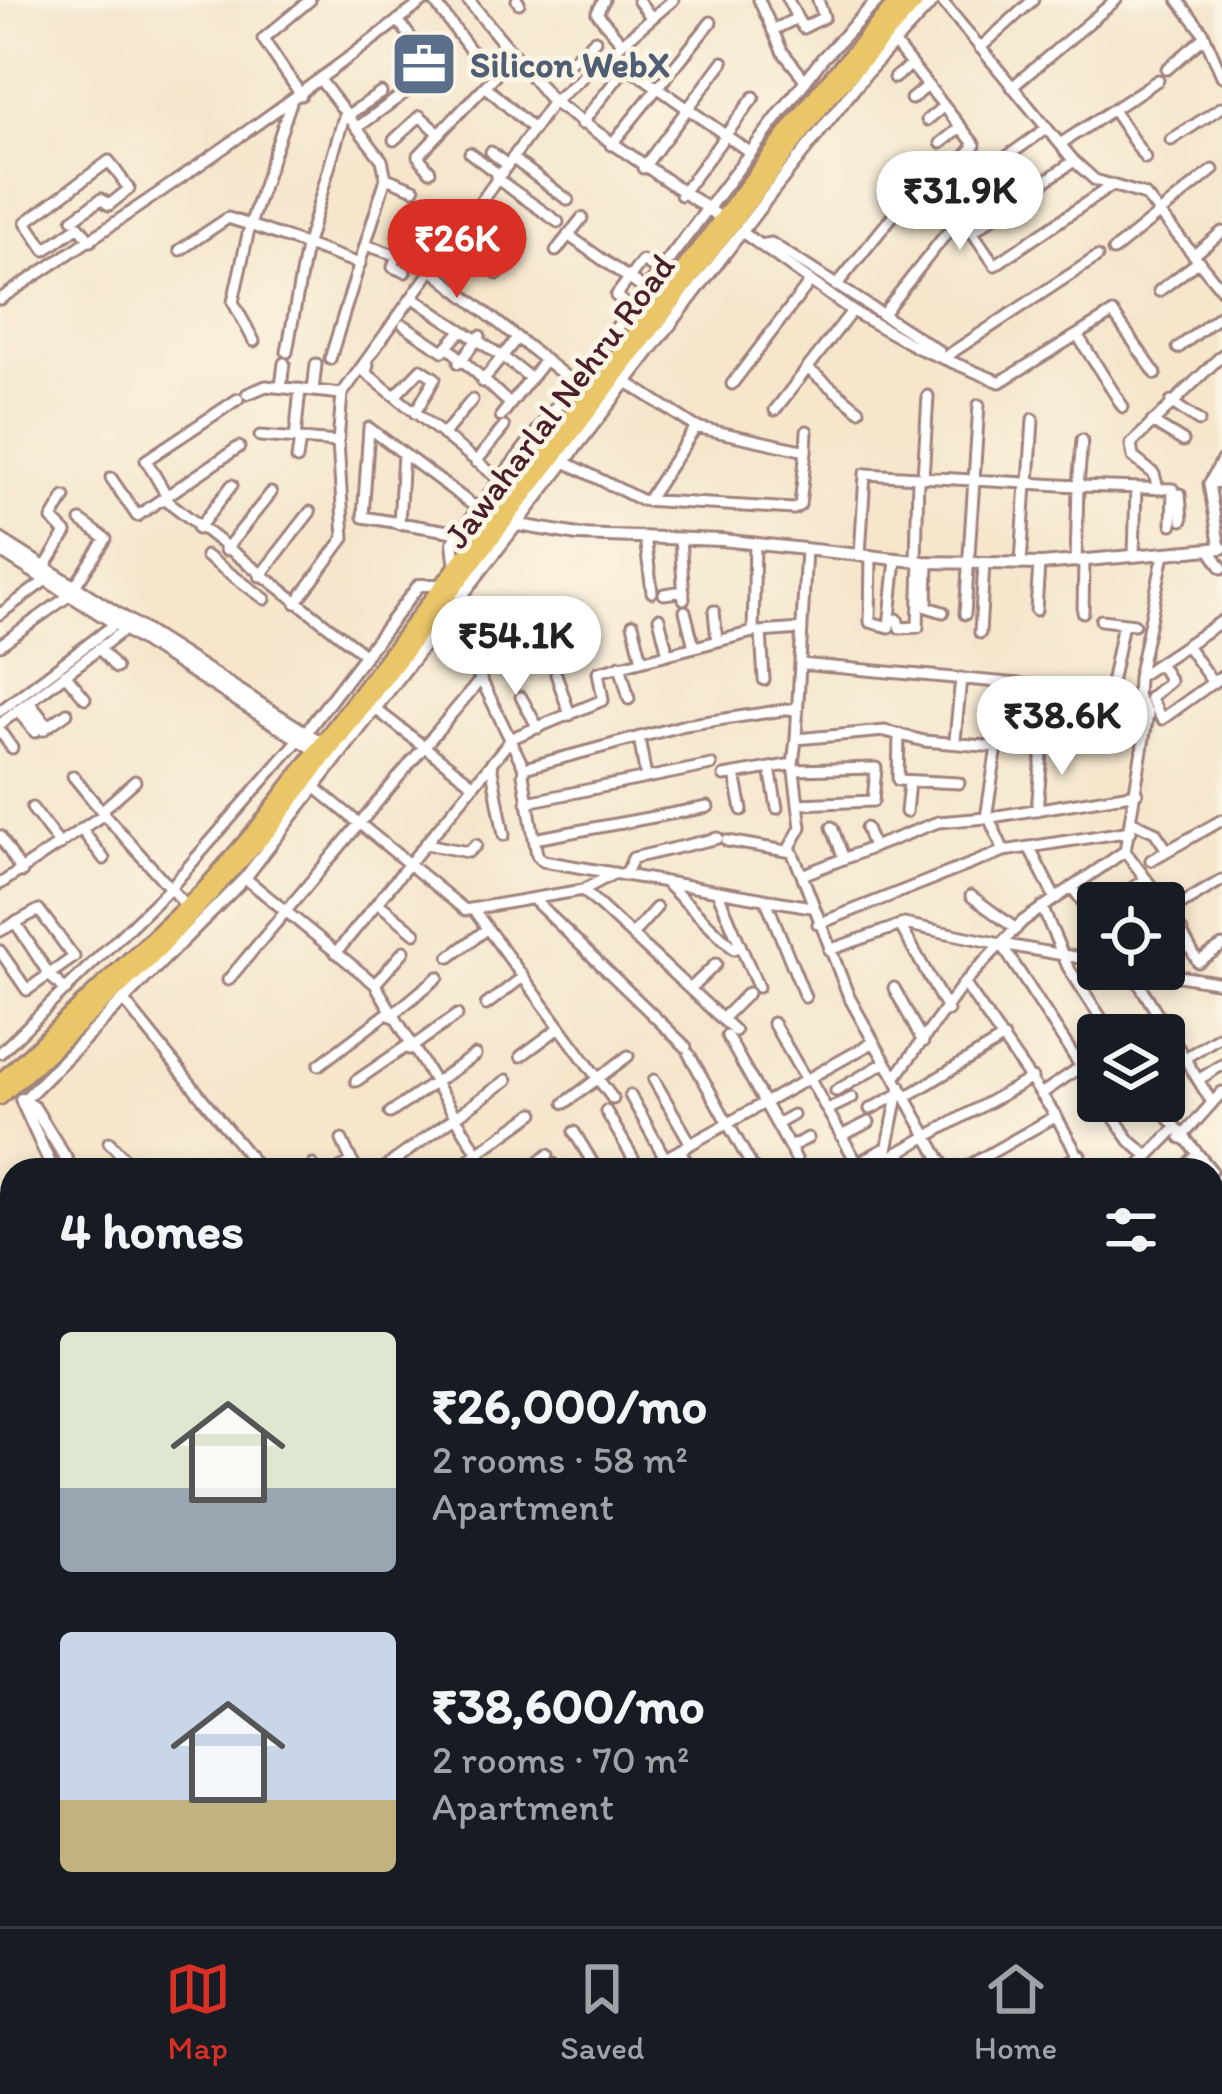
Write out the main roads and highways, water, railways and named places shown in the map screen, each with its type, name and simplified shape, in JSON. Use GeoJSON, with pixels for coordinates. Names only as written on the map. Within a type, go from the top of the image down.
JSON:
{"type":"FeatureCollection","features":[{"type":"Feature","properties":{"kind":"main road","name":"Jawaharlal Nehru Road"},"geometry":{"type":"LineString","coordinates":[[3,1083],[216,893],[311,784],[442,585],[732,226],[833,74],[899,0]]}},
{"type":"Feature","properties":{"kind":"main road","name":"Jawaharlal Nehru Road"},"geometry":{"type":"LineString","coordinates":[[3,1083],[187,907],[328,753],[512,524],[829,97],[918,0]]}},
{"type":"Feature","properties":{"kind":"place","name":"Silicon WebX"},"geometry":{"type":"Point","coordinates":[424,64]}}]}
